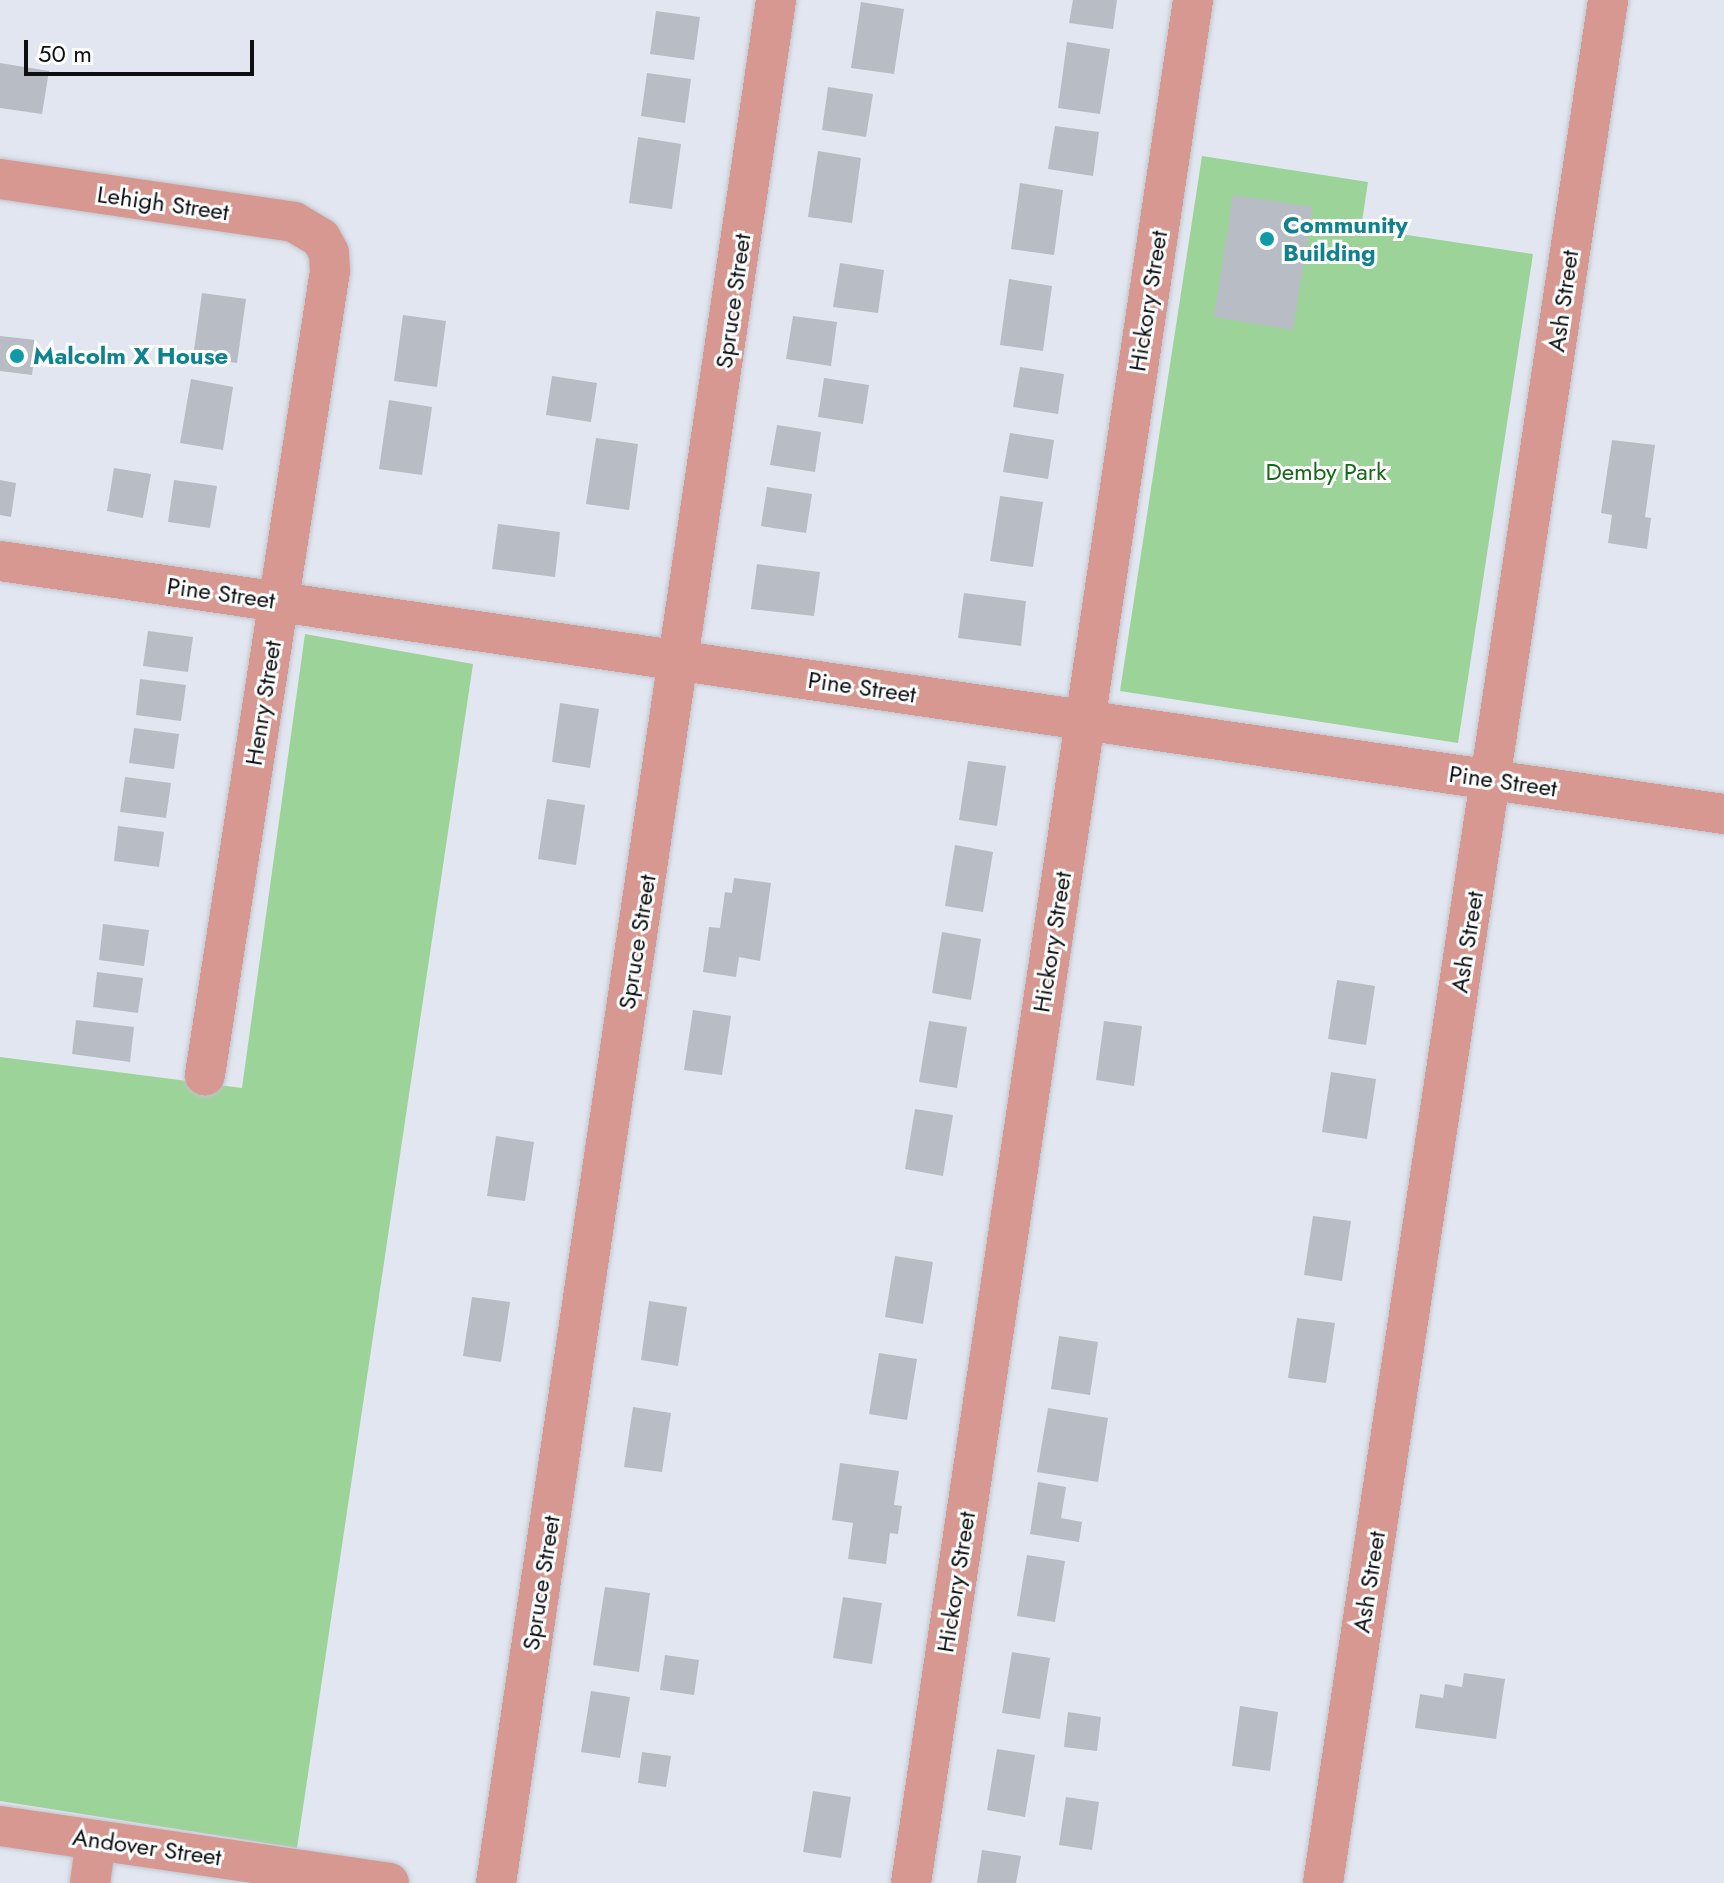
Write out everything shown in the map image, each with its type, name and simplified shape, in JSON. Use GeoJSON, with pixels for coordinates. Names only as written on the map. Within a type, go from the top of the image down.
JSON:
{"type":"FeatureCollection","features":[{"type":"Feature","properties":{"kind":"street","name":"Spruce Street"},"geometry":{"type":"LineString","coordinates":[[496,1883],[776,0]]}},
{"type":"Feature","properties":{"kind":"street","name":"Hickory Street"},"geometry":{"type":"LineString","coordinates":[[911,1883],[1193,0]]}},
{"type":"Feature","properties":{"kind":"street","name":"Ash Street"},"geometry":{"type":"LineString","coordinates":[[1323,1883],[1608,0]]}},
{"type":"Feature","properties":{"kind":"street","name":"Lehigh Street"},"geometry":{"type":"LineString","coordinates":[[0,179],[294,222],[321,238]]}},
{"type":"Feature","properties":{"kind":"street","name":"Henry Street"},"geometry":{"type":"LineString","coordinates":[[205,1075],[330,271],[321,238]]}},
{"type":"Feature","properties":{"kind":"street","name":"Pine Street"},"geometry":{"type":"LineString","coordinates":[[0,561],[1724,814]]}},
{"type":"Feature","properties":{"kind":"street","name":"Andover Street"},"geometry":{"type":"LineString","coordinates":[[0,1826],[389,1883]]}},
{"type":"Feature","properties":{"kind":"street"},"geometry":{"type":"LineString","coordinates":[[90,1883],[96,1840]]}},
{"type":"Feature","properties":{"kind":"green space","name":"Demby Park"},"geometry":{"type":"Polygon","coordinates":[[[1202,156],[1368,182],[1361,228],[1533,254],[1458,743],[1120,691],[1202,156]]]}},
{"type":"Feature","properties":{"kind":"green space"},"geometry":{"type":"Polygon","coordinates":[[[305,634],[473,664],[297,1848],[0,1801],[0,1057],[242,1088],[305,634]]]}},
{"type":"Feature","properties":{"kind":"building"},"geometry":{"type":"Polygon","coordinates":[[[1073,0],[1117,0],[1113,29],[1069,23],[1073,0]]]}},
{"type":"Feature","properties":{"kind":"building"},"geometry":{"type":"Polygon","coordinates":[[[861,2],[904,9],[894,74],[851,68],[861,2]]]}},
{"type":"Feature","properties":{"kind":"building"},"geometry":{"type":"Polygon","coordinates":[[[656,11],[700,17],[694,60],[650,54],[656,11]]]}},
{"type":"Feature","properties":{"kind":"building"},"geometry":{"type":"Polygon","coordinates":[[[1067,42],[1110,49],[1100,114],[1058,108],[1067,42]]]}},
{"type":"Feature","properties":{"kind":"building"},"geometry":{"type":"Polygon","coordinates":[[[0,63],[49,71],[42,114],[0,108],[0,63]]]}},
{"type":"Feature","properties":{"kind":"building"},"geometry":{"type":"Polygon","coordinates":[[[647,73],[691,79],[685,123],[641,116],[647,73]]]}},
{"type":"Feature","properties":{"kind":"building"},"geometry":{"type":"Polygon","coordinates":[[[828,87],[873,94],[866,137],[822,130],[828,87]]]}},
{"type":"Feature","properties":{"kind":"building"},"geometry":{"type":"Polygon","coordinates":[[[1055,126],[1099,132],[1093,176],[1048,169],[1055,126]]]}},
{"type":"Feature","properties":{"kind":"building"},"geometry":{"type":"Polygon","coordinates":[[[638,137],[681,144],[672,209],[629,203],[638,137]]]}},
{"type":"Feature","properties":{"kind":"building"},"geometry":{"type":"Polygon","coordinates":[[[818,151],[861,158],[852,223],[808,217],[818,151]]]}},
{"type":"Feature","properties":{"kind":"building"},"geometry":{"type":"Polygon","coordinates":[[[1020,183],[1063,190],[1054,255],[1011,249],[1020,183]]]}},
{"type":"Feature","properties":{"kind":"building","name":"Community Building"},"geometry":{"type":"Polygon","coordinates":[[[1233,195],[1313,207],[1293,330],[1214,317],[1233,195]]]}},
{"type":"Feature","properties":{"kind":"building"},"geometry":{"type":"Polygon","coordinates":[[[840,263],[884,270],[878,313],[833,307],[840,263]]]}},
{"type":"Feature","properties":{"kind":"building"},"geometry":{"type":"Polygon","coordinates":[[[1009,279],[1052,286],[1043,351],[1000,345],[1009,279]]]}},
{"type":"Feature","properties":{"kind":"building"},"geometry":{"type":"Polygon","coordinates":[[[202,293],[246,299],[237,363],[193,357],[202,293]]]}},
{"type":"Feature","properties":{"kind":"building"},"geometry":{"type":"Polygon","coordinates":[[[403,315],[446,321],[437,387],[394,381],[403,315]]]}},
{"type":"Feature","properties":{"kind":"building"},"geometry":{"type":"Polygon","coordinates":[[[793,316],[837,322],[831,366],[786,359],[793,316]]]}},
{"type":"Feature","properties":{"kind":"building","name":"Malcolm X House"},"geometry":{"type":"Polygon","coordinates":[[[0,336],[36,340],[32,375],[0,371],[0,336]]]}},
{"type":"Feature","properties":{"kind":"building"},"geometry":{"type":"Polygon","coordinates":[[[1020,367],[1064,374],[1058,414],[1013,407],[1020,367]]]}},
{"type":"Feature","properties":{"kind":"building"},"geometry":{"type":"Polygon","coordinates":[[[552,376],[597,383],[591,422],[546,415],[552,376]]]}},
{"type":"Feature","properties":{"kind":"building"},"geometry":{"type":"Polygon","coordinates":[[[824,378],[869,385],[863,424],[818,417],[824,378]]]}},
{"type":"Feature","properties":{"kind":"building"},"geometry":{"type":"Polygon","coordinates":[[[191,379],[233,387],[223,450],[180,443],[191,379]]]}},
{"type":"Feature","properties":{"kind":"building"},"geometry":{"type":"Polygon","coordinates":[[[389,400],[432,407],[422,475],[379,469],[389,400]]]}},
{"type":"Feature","properties":{"kind":"building"},"geometry":{"type":"Polygon","coordinates":[[[777,425],[821,432],[815,472],[770,465],[777,425]]]}},
{"type":"Feature","properties":{"kind":"building"},"geometry":{"type":"Polygon","coordinates":[[[1010,433],[1054,440],[1048,479],[1003,472],[1010,433]]]}},
{"type":"Feature","properties":{"kind":"building"},"geometry":{"type":"Polygon","coordinates":[[[596,438],[638,444],[629,510],[586,504],[596,438]]]}},
{"type":"Feature","properties":{"kind":"building"},"geometry":{"type":"Polygon","coordinates":[[[1612,440],[1655,445],[1645,517],[1651,518],[1647,549],[1608,543],[1612,515],[1601,513],[1612,440]]]}},
{"type":"Feature","properties":{"kind":"building"},"geometry":{"type":"Polygon","coordinates":[[[114,468],[151,474],[143,518],[107,511],[114,468]]]}},
{"type":"Feature","properties":{"kind":"building"},"geometry":{"type":"Polygon","coordinates":[[[0,480],[16,483],[11,517],[0,515],[0,480]]]}},
{"type":"Feature","properties":{"kind":"building"},"geometry":{"type":"Polygon","coordinates":[[[174,480],[217,486],[210,528],[168,522],[174,480]]]}},
{"type":"Feature","properties":{"kind":"building"},"geometry":{"type":"Polygon","coordinates":[[[767,487],[812,494],[806,533],[761,526],[767,487]]]}},
{"type":"Feature","properties":{"kind":"building"},"geometry":{"type":"Polygon","coordinates":[[[1000,496],[1043,502],[1033,567],[990,561],[1000,496]]]}},
{"type":"Feature","properties":{"kind":"building"},"geometry":{"type":"Polygon","coordinates":[[[498,524],[560,532],[555,577],[492,569],[498,524]]]}},
{"type":"Feature","properties":{"kind":"building"},"geometry":{"type":"Polygon","coordinates":[[[757,564],[820,572],[814,616],[751,609],[757,564]]]}},
{"type":"Feature","properties":{"kind":"building"},"geometry":{"type":"Polygon","coordinates":[[[964,593],[1026,601],[1021,646],[958,638],[964,593]]]}},
{"type":"Feature","properties":{"kind":"building"},"geometry":{"type":"Polygon","coordinates":[[[148,631],[193,637],[188,672],[143,666],[148,631]]]}},
{"type":"Feature","properties":{"kind":"building"},"geometry":{"type":"Polygon","coordinates":[[[140,679],[186,685],[181,721],[136,715],[140,679]]]}},
{"type":"Feature","properties":{"kind":"building"},"geometry":{"type":"Polygon","coordinates":[[[560,703],[599,709],[590,768],[552,762],[560,703]]]}},
{"type":"Feature","properties":{"kind":"building"},"geometry":{"type":"Polygon","coordinates":[[[134,728],[179,734],[174,769],[129,763],[134,728]]]}},
{"type":"Feature","properties":{"kind":"building"},"geometry":{"type":"Polygon","coordinates":[[[968,761],[1006,766],[997,826],[959,820],[968,761]]]}},
{"type":"Feature","properties":{"kind":"building"},"geometry":{"type":"Polygon","coordinates":[[[125,777],[171,783],[166,818],[120,812],[125,777]]]}},
{"type":"Feature","properties":{"kind":"building"},"geometry":{"type":"Polygon","coordinates":[[[547,799],[585,805],[576,865],[538,859],[547,799]]]}},
{"type":"Feature","properties":{"kind":"building"},"geometry":{"type":"Polygon","coordinates":[[[118,826],[164,832],[159,867],[114,861],[118,826]]]}},
{"type":"Feature","properties":{"kind":"building"},"geometry":{"type":"Polygon","coordinates":[[[955,845],[993,852],[983,912],[945,906],[955,845]]]}},
{"type":"Feature","properties":{"kind":"building"},"geometry":{"type":"Polygon","coordinates":[[[734,878],[771,883],[760,961],[739,957],[736,977],[703,972],[709,927],[720,928],[725,892],[732,893],[734,878]]]}},
{"type":"Feature","properties":{"kind":"building"},"geometry":{"type":"Polygon","coordinates":[[[103,924],[149,930],[144,966],[99,960],[103,924]]]}},
{"type":"Feature","properties":{"kind":"building"},"geometry":{"type":"Polygon","coordinates":[[[942,932],[981,939],[971,1000],[932,993],[942,932]]]}},
{"type":"Feature","properties":{"kind":"building"},"geometry":{"type":"Polygon","coordinates":[[[97,972],[143,978],[138,1013],[93,1007],[97,972]]]}},
{"type":"Feature","properties":{"kind":"building"},"geometry":{"type":"Polygon","coordinates":[[[1337,980],[1375,986],[1366,1045],[1328,1039],[1337,980]]]}},
{"type":"Feature","properties":{"kind":"building"},"geometry":{"type":"Polygon","coordinates":[[[693,1010],[731,1016],[722,1075],[684,1070],[693,1010]]]}},
{"type":"Feature","properties":{"kind":"building"},"geometry":{"type":"Polygon","coordinates":[[[76,1020],[134,1027],[130,1062],[72,1054],[76,1020]]]}},
{"type":"Feature","properties":{"kind":"building"},"geometry":{"type":"Polygon","coordinates":[[[929,1021],[967,1027],[957,1088],[919,1082],[929,1021]]]}},
{"type":"Feature","properties":{"kind":"building"},"geometry":{"type":"Polygon","coordinates":[[[1104,1021],[1142,1026],[1134,1086],[1096,1080],[1104,1021]]]}},
{"type":"Feature","properties":{"kind":"building"},"geometry":{"type":"Polygon","coordinates":[[[1331,1072],[1376,1079],[1367,1139],[1322,1132],[1331,1072]]]}},
{"type":"Feature","properties":{"kind":"building"},"geometry":{"type":"Polygon","coordinates":[[[915,1109],[953,1115],[943,1176],[905,1169],[915,1109]]]}},
{"type":"Feature","properties":{"kind":"building"},"geometry":{"type":"Polygon","coordinates":[[[496,1136],[534,1142],[525,1201],[487,1196],[496,1136]]]}},
{"type":"Feature","properties":{"kind":"building"},"geometry":{"type":"Polygon","coordinates":[[[1313,1216],[1351,1221],[1342,1281],[1304,1275],[1313,1216]]]}},
{"type":"Feature","properties":{"kind":"building"},"geometry":{"type":"Polygon","coordinates":[[[895,1256],[933,1262],[923,1324],[885,1317],[895,1256]]]}},
{"type":"Feature","properties":{"kind":"building"},"geometry":{"type":"Polygon","coordinates":[[[472,1297],[510,1302],[501,1362],[463,1356],[472,1297]]]}},
{"type":"Feature","properties":{"kind":"building"},"geometry":{"type":"Polygon","coordinates":[[[649,1301],[687,1307],[678,1366],[641,1360],[649,1301]]]}},
{"type":"Feature","properties":{"kind":"building"},"geometry":{"type":"Polygon","coordinates":[[[1297,1318],[1335,1323],[1326,1383],[1288,1378],[1297,1318]]]}},
{"type":"Feature","properties":{"kind":"building"},"geometry":{"type":"Polygon","coordinates":[[[1059,1336],[1098,1342],[1090,1395],[1051,1389],[1059,1336]]]}},
{"type":"Feature","properties":{"kind":"building"},"geometry":{"type":"Polygon","coordinates":[[[879,1353],[917,1359],[907,1420],[869,1414],[879,1353]]]}},
{"type":"Feature","properties":{"kind":"building"},"geometry":{"type":"Polygon","coordinates":[[[633,1407],[671,1413],[662,1472],[624,1467],[633,1407]]]}},
{"type":"Feature","properties":{"kind":"building"},"geometry":{"type":"Polygon","coordinates":[[[1048,1408],[1108,1418],[1098,1482],[1037,1472],[1048,1408]]]}},
{"type":"Feature","properties":{"kind":"building"},"geometry":{"type":"Polygon","coordinates":[[[840,1463],[899,1471],[894,1505],[902,1506],[898,1534],[890,1533],[886,1564],[848,1559],[853,1523],[832,1520],[840,1463]]]}},
{"type":"Feature","properties":{"kind":"building"},"geometry":{"type":"Polygon","coordinates":[[[1038,1482],[1066,1487],[1061,1518],[1082,1522],[1079,1542],[1030,1534],[1038,1482]]]}},
{"type":"Feature","properties":{"kind":"building"},"geometry":{"type":"Polygon","coordinates":[[[1027,1555],[1065,1561],[1055,1622],[1017,1616],[1027,1555]]]}},
{"type":"Feature","properties":{"kind":"building"},"geometry":{"type":"Polygon","coordinates":[[[605,1587],[650,1593],[639,1672],[593,1665],[605,1587]]]}},
{"type":"Feature","properties":{"kind":"building"},"geometry":{"type":"Polygon","coordinates":[[[843,1597],[882,1603],[872,1664],[833,1658],[843,1597]]]}},
{"type":"Feature","properties":{"kind":"building"},"geometry":{"type":"Polygon","coordinates":[[[1012,1652],[1050,1658],[1040,1719],[1002,1713],[1012,1652]]]}},
{"type":"Feature","properties":{"kind":"building"},"geometry":{"type":"Polygon","coordinates":[[[665,1655],[699,1660],[694,1695],[660,1690],[665,1655]]]}},
{"type":"Feature","properties":{"kind":"building"},"geometry":{"type":"Polygon","coordinates":[[[1464,1673],[1505,1679],[1496,1739],[1415,1728],[1420,1694],[1443,1698],[1445,1684],[1462,1687],[1464,1673]]]}},
{"type":"Feature","properties":{"kind":"building"},"geometry":{"type":"Polygon","coordinates":[[[591,1691],[630,1697],[620,1758],[581,1752],[591,1691]]]}},
{"type":"Feature","properties":{"kind":"building"},"geometry":{"type":"Polygon","coordinates":[[[1240,1706],[1278,1712],[1270,1771],[1232,1766],[1240,1706]]]}},
{"type":"Feature","properties":{"kind":"building"},"geometry":{"type":"Polygon","coordinates":[[[1068,1712],[1101,1717],[1097,1751],[1064,1747],[1068,1712]]]}},
{"type":"Feature","properties":{"kind":"building"},"geometry":{"type":"Polygon","coordinates":[[[997,1749],[1035,1755],[1025,1817],[987,1810],[997,1749]]]}},
{"type":"Feature","properties":{"kind":"building"},"geometry":{"type":"Polygon","coordinates":[[[642,1752],[671,1756],[666,1787],[638,1783],[642,1752]]]}},
{"type":"Feature","properties":{"kind":"building"},"geometry":{"type":"Polygon","coordinates":[[[813,1791],[851,1797],[841,1858],[803,1852],[813,1791]]]}},
{"type":"Feature","properties":{"kind":"building"},"geometry":{"type":"Polygon","coordinates":[[[1066,1797],[1099,1802],[1092,1850],[1059,1845],[1066,1797]]]}},
{"type":"Feature","properties":{"kind":"building"},"geometry":{"type":"Polygon","coordinates":[[[982,1850],[1021,1856],[1016,1883],[977,1883],[982,1850]]]}},
{"type":"Feature","properties":{"kind":"place","name":"Community Building"},"geometry":{"type":"Point","coordinates":[1267,239]}},
{"type":"Feature","properties":{"kind":"place","name":"Malcolm X House"},"geometry":{"type":"Point","coordinates":[17,356]}}]}
